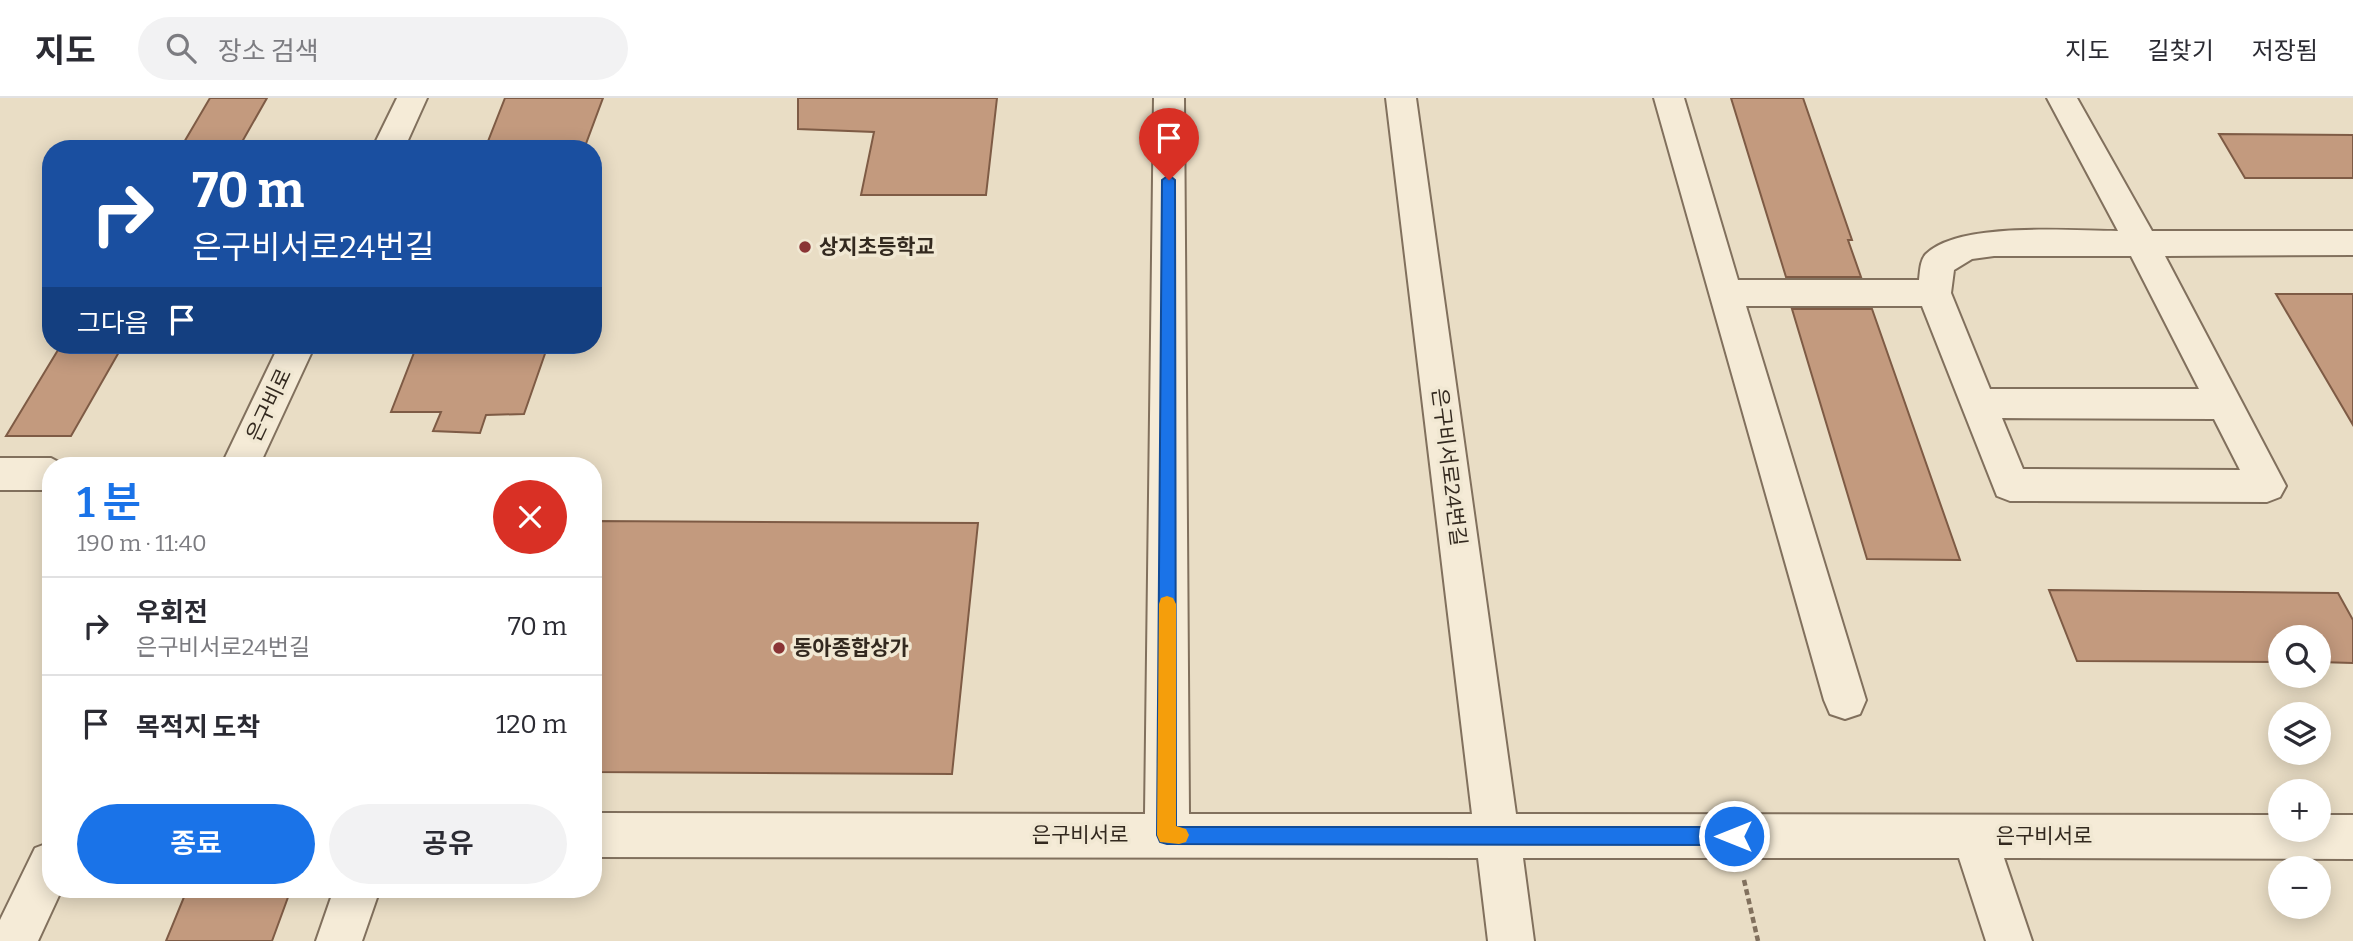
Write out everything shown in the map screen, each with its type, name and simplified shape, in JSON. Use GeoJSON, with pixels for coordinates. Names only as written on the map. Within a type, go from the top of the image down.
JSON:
{"type":"FeatureCollection","features":[{"type":"Feature","properties":{"kind":"street"},"geometry":{"type":"LineString","coordinates":[[392,140],[412,98]]}},
{"type":"Feature","properties":{"kind":"street"},"geometry":{"type":"LineString","coordinates":[[1167,835],[1169,98]]}},
{"type":"Feature","properties":{"kind":"street","name":"은구비서로24번길"},"geometry":{"type":"LineString","coordinates":[[1401,98],[1511,941]]}},
{"type":"Feature","properties":{"kind":"street"},"geometry":{"type":"LineString","coordinates":[[1669,98],[1845,700]]}},
{"type":"Feature","properties":{"kind":"street"},"geometry":{"type":"LineString","coordinates":[[2062,98],[2142,244],[2267,486],[2010,485],[1934,293],[1938,263],[1965,248],[1994,244],[2142,244],[2353,243]]}},
{"type":"Feature","properties":{"kind":"street"},"geometry":{"type":"LineString","coordinates":[[1725,293],[1934,293]]}},
{"type":"Feature","properties":{"kind":"street","name":"은구비로"},"geometry":{"type":"LineString","coordinates":[[244,457],[293,354]]}},
{"type":"Feature","properties":{"kind":"street"},"geometry":{"type":"LineString","coordinates":[[1978,403],[2224,404]]}},
{"type":"Feature","properties":{"kind":"street"},"geometry":{"type":"LineString","coordinates":[[0,474],[42,474]]}},
{"type":"Feature","properties":{"kind":"street","name":"은구비서로"},"geometry":{"type":"LineString","coordinates":[[602,835],[2353,837]]}},
{"type":"Feature","properties":{"kind":"street"},"geometry":{"type":"LineString","coordinates":[[1974,836],[2009,941]]}},
{"type":"Feature","properties":{"kind":"street"},"geometry":{"type":"LineString","coordinates":[[14,941],[42,883]]}},
{"type":"Feature","properties":{"kind":"street"},"geometry":{"type":"LineString","coordinates":[[339,941],[353,898]]}},
{"type":"Feature","properties":{"kind":"path"},"geometry":{"type":"LineString","coordinates":[[1734,836],[1758,941]]}},
{"type":"Feature","properties":{"kind":"building"},"geometry":{"type":"Polygon","coordinates":[[[210,98],[267,98],[243,140],[185,140],[210,98]]]}},
{"type":"Feature","properties":{"kind":"building"},"geometry":{"type":"Polygon","coordinates":[[[505,98],[603,98],[587,140],[489,140],[505,98]]]}},
{"type":"Feature","properties":{"kind":"building"},"geometry":{"type":"Polygon","coordinates":[[[798,98],[997,98],[986,195],[861,195],[874,132],[798,129],[798,98]]]}},
{"type":"Feature","properties":{"kind":"building"},"geometry":{"type":"Polygon","coordinates":[[[1731,98],[1803,98],[1852,240],[1848,240],[1861,277],[1786,277],[1731,98]]]}},
{"type":"Feature","properties":{"kind":"building"},"geometry":{"type":"Polygon","coordinates":[[[2219,134],[2353,135],[2353,178],[2245,178],[2219,134]]]}},
{"type":"Feature","properties":{"kind":"building"},"geometry":{"type":"Polygon","coordinates":[[[2276,294],[2353,294],[2353,425],[2276,294]]]}},
{"type":"Feature","properties":{"kind":"building"},"geometry":{"type":"Polygon","coordinates":[[[1792,309],[1872,309],[1960,560],[1867,559],[1792,309]]]}},
{"type":"Feature","properties":{"kind":"building"},"geometry":{"type":"Polygon","coordinates":[[[56,354],[118,354],[71,436],[6,436],[56,354]]]}},
{"type":"Feature","properties":{"kind":"building"},"geometry":{"type":"Polygon","coordinates":[[[414,354],[545,354],[524,414],[486,415],[480,433],[433,431],[441,412],[391,412],[414,354]]]}},
{"type":"Feature","properties":{"kind":"building","name":"동아종합상가"},"geometry":{"type":"Polygon","coordinates":[[[602,521],[978,523],[952,774],[602,772],[602,521]]]}},
{"type":"Feature","properties":{"kind":"building"},"geometry":{"type":"Polygon","coordinates":[[[2049,590],[2338,593],[2353,620],[2353,663],[2331,662],[2331,625],[2268,625],[2268,662],[2077,661],[2049,590]]]}},
{"type":"Feature","properties":{"kind":"building"},"geometry":{"type":"Polygon","coordinates":[[[184,898],[288,898],[272,941],[166,941],[184,898]]]}},
{"type":"Feature","properties":{"kind":"slow traffic"},"geometry":{"type":"LineString","coordinates":[[1167,604],[1167,835],[1179,835]]}},
{"type":"Feature","properties":{"kind":"place","name":"상지초등학교"},"geometry":{"type":"Point","coordinates":[805,247]}},
{"type":"Feature","properties":{"kind":"place","name":"동아종합상가"},"geometry":{"type":"Point","coordinates":[779,648]}},
{"type":"Feature","properties":{"kind":"route"},"geometry":{"type":"LineString","coordinates":[[1169,180],[1167,835],[1734,836]]}}]}
